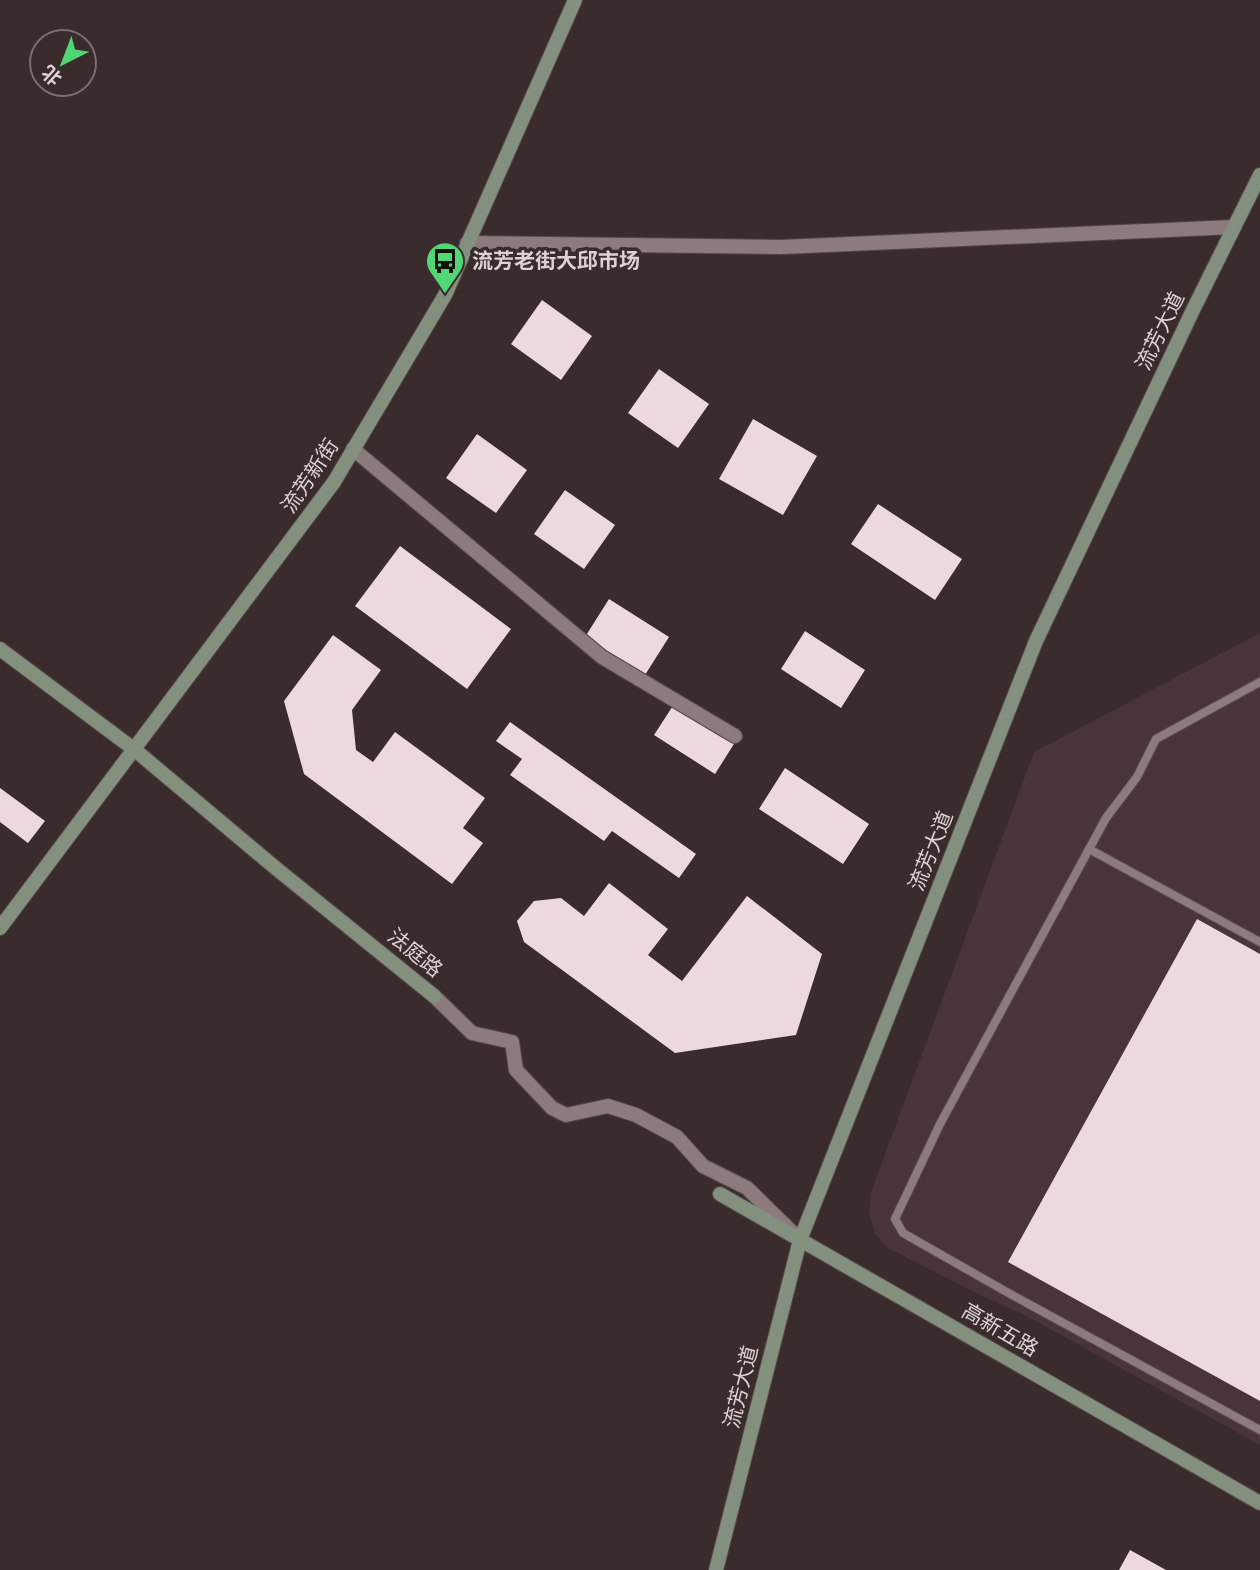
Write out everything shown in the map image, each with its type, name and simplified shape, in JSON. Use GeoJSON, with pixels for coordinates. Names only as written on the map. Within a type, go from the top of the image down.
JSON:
{"type":"FeatureCollection","features":[{"type":"Feature","properties":{"kind":"main road","name":"流芳新街"},"geometry":{"type":"LineString","coordinates":[[0,929],[334,482],[444,295],[575,0]]}},
{"type":"Feature","properties":{"kind":"main road","name":"流芳大道"},"geometry":{"type":"LineString","coordinates":[[716,1570],[800,1240],[1036,641],[1260,175]]}},
{"type":"Feature","properties":{"kind":"main road","name":"法庭路"},"geometry":{"type":"LineString","coordinates":[[0,649],[135,750],[434,996]]}},
{"type":"Feature","properties":{"kind":"main road","name":"高新五路"},"geometry":{"type":"LineString","coordinates":[[720,1194],[1260,1503]]}},
{"type":"Feature","properties":{"kind":"street"},"geometry":{"type":"LineString","coordinates":[[467,243],[782,247],[1234,227]]}},
{"type":"Feature","properties":{"kind":"street"},"geometry":{"type":"LineString","coordinates":[[353,449],[602,657],[735,736]]}},
{"type":"Feature","properties":{"kind":"street","name":"法庭路"},"geometry":{"type":"LineString","coordinates":[[434,996],[472,1033],[512,1042],[516,1070],[552,1108],[566,1115],[608,1106],[646,1120],[677,1137],[703,1166],[747,1188],[800,1240]]}},
{"type":"Feature","properties":{"kind":"lane"},"geometry":{"type":"LineString","coordinates":[[1260,682],[1156,739],[1137,777],[1106,818],[1089,849],[940,1124],[895,1219],[903,1233],[1260,1430]]}},
{"type":"Feature","properties":{"kind":"lane"},"geometry":{"type":"LineString","coordinates":[[1089,849],[1260,942]]}},
{"type":"Feature","properties":{"kind":"shaded area"},"geometry":{"type":"Polygon","coordinates":[[[1260,633],[1260,1445],[1023,1314],[888,1248],[875,1234],[869,1211],[871,1192],[1034,752],[1260,633]]]}},
{"type":"Feature","properties":{"kind":"building"},"geometry":{"type":"Polygon","coordinates":[[[542,300],[592,336],[561,380],[511,344],[542,300]]]}},
{"type":"Feature","properties":{"kind":"building"},"geometry":{"type":"Polygon","coordinates":[[[659,369],[709,404],[678,448],[628,413],[659,369]]]}},
{"type":"Feature","properties":{"kind":"building"},"geometry":{"type":"Polygon","coordinates":[[[753,419],[817,456],[783,515],[719,479],[753,419]]]}},
{"type":"Feature","properties":{"kind":"building"},"geometry":{"type":"Polygon","coordinates":[[[477,434],[527,470],[496,513],[446,478],[477,434]]]}},
{"type":"Feature","properties":{"kind":"building"},"geometry":{"type":"Polygon","coordinates":[[[565,490],[615,525],[584,569],[534,534],[565,490]]]}},
{"type":"Feature","properties":{"kind":"building"},"geometry":{"type":"Polygon","coordinates":[[[878,504],[962,559],[935,600],[851,544],[878,504]]]}},
{"type":"Feature","properties":{"kind":"building"},"geometry":{"type":"Polygon","coordinates":[[[400,546],[511,629],[467,689],[355,606],[400,546]]]}},
{"type":"Feature","properties":{"kind":"building"},"geometry":{"type":"Polygon","coordinates":[[[609,599],[669,637],[645,675],[585,637],[609,599]]]}},
{"type":"Feature","properties":{"kind":"building"},"geometry":{"type":"Polygon","coordinates":[[[805,631],[865,670],[841,708],[781,669],[805,631]]]}},
{"type":"Feature","properties":{"kind":"building"},"geometry":{"type":"Polygon","coordinates":[[[333,635],[381,670],[352,710],[356,750],[373,762],[395,732],[485,798],[463,828],[483,843],[452,884],[304,774],[284,701],[333,635]]]}},
{"type":"Feature","properties":{"kind":"building"},"geometry":{"type":"Polygon","coordinates":[[[678,698],[739,736],[715,774],[654,735],[678,698]]]}},
{"type":"Feature","properties":{"kind":"building"},"geometry":{"type":"Polygon","coordinates":[[[510,722],[696,854],[679,878],[612,831],[604,841],[510,775],[522,759],[496,741],[510,722]]]}},
{"type":"Feature","properties":{"kind":"building"},"geometry":{"type":"Polygon","coordinates":[[[785,768],[869,824],[843,864],[759,809],[785,768]]]}},
{"type":"Feature","properties":{"kind":"building"},"geometry":{"type":"Polygon","coordinates":[[[0,788],[45,821],[28,843],[0,822],[0,788]]]}},
{"type":"Feature","properties":{"kind":"building"},"geometry":{"type":"Polygon","coordinates":[[[609,883],[668,929],[648,955],[682,981],[747,896],[822,954],[796,1035],[675,1053],[524,942],[517,921],[534,901],[561,898],[584,916],[609,883]]]}},
{"type":"Feature","properties":{"kind":"building"},"geometry":{"type":"Polygon","coordinates":[[[1197,919],[1260,954],[1260,1401],[1008,1262],[1197,919]]]}},
{"type":"Feature","properties":{"kind":"building"},"geometry":{"type":"Polygon","coordinates":[[[1130,1550],[1166,1570],[1119,1570],[1130,1550]]]}},
{"type":"Feature","properties":{"kind":"place","name":"流芳老街大邱市场"},"geometry":{"type":"Point","coordinates":[445,295]}}]}
